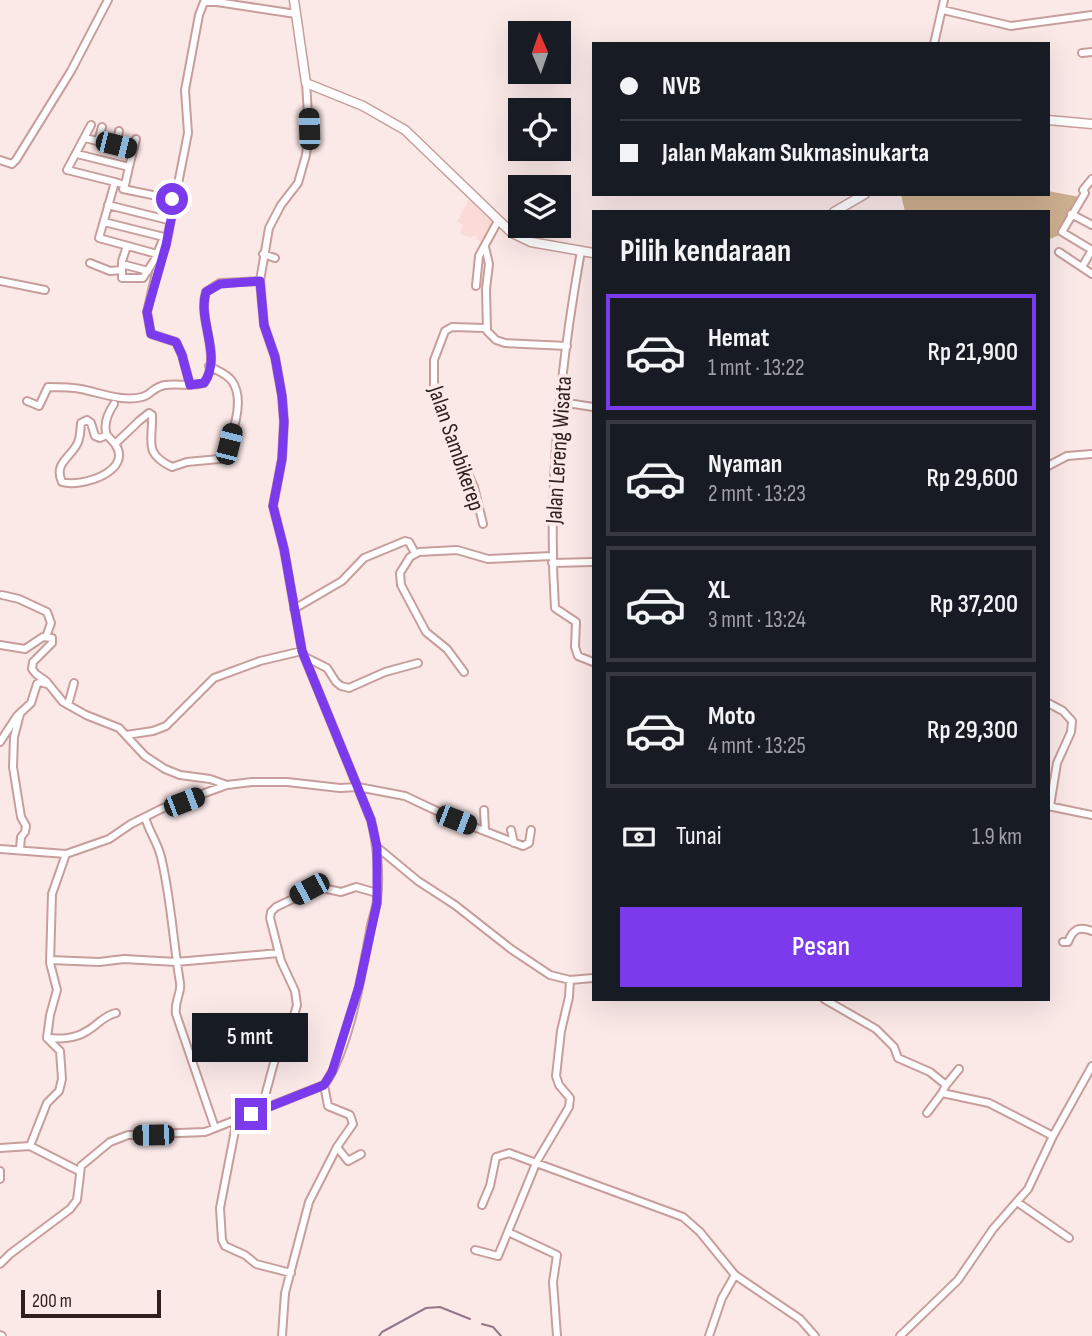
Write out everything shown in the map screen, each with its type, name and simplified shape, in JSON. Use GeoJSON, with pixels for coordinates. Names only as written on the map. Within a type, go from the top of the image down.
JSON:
{"type":"FeatureCollection","features":[{"type":"Feature","properties":{"kind":"main road"},"geometry":{"type":"LineString","coordinates":[[294,0],[306,83],[363,106],[405,130],[512,233],[531,242],[592,253]]}},
{"type":"Feature","properties":{"kind":"main road"},"geometry":{"type":"LineString","coordinates":[[1050,120],[1092,124]]}},
{"type":"Feature","properties":{"kind":"main road"},"geometry":{"type":"LineString","coordinates":[[837,210],[862,196]]}},
{"type":"Feature","properties":{"kind":"street"},"geometry":{"type":"LineString","coordinates":[[0,160],[9,164],[16,160],[71,71],[108,0]]}},
{"type":"Feature","properties":{"kind":"street"},"geometry":{"type":"LineString","coordinates":[[935,42],[944,0]]}},
{"type":"Feature","properties":{"kind":"street"},"geometry":{"type":"LineString","coordinates":[[127,246],[122,278],[143,278],[164,237],[177,189],[188,133],[186,90],[199,15],[204,2],[236,3],[296,14]]}},
{"type":"Feature","properties":{"kind":"street"},"geometry":{"type":"LineString","coordinates":[[943,10],[1011,26],[1092,15]]}},
{"type":"Feature","properties":{"kind":"street"},"geometry":{"type":"LineString","coordinates":[[1082,53],[1092,52]]}},
{"type":"Feature","properties":{"kind":"street"},"geometry":{"type":"LineString","coordinates":[[0,1264],[70,1209],[76,1200],[79,1171],[102,1148],[122,1137],[196,1133],[215,1128],[324,1085],[340,1050],[359,986],[377,893],[377,847],[371,820],[303,654],[284,549],[273,506],[282,459],[283,409],[275,357],[264,325],[260,281],[269,228],[281,205],[298,183],[306,155],[309,129],[306,83]]}},
{"type":"Feature","properties":{"kind":"street"},"geometry":{"type":"LineString","coordinates":[[90,125],[77,154],[66,170],[173,203]]}},
{"type":"Feature","properties":{"kind":"street"},"geometry":{"type":"LineString","coordinates":[[98,141],[102,127]]}},
{"type":"Feature","properties":{"kind":"street"},"geometry":{"type":"LineString","coordinates":[[116,145],[119,131]]}},
{"type":"Feature","properties":{"kind":"street"},"geometry":{"type":"LineString","coordinates":[[85,138],[133,150]]}},
{"type":"Feature","properties":{"kind":"street"},"geometry":{"type":"LineString","coordinates":[[125,187],[136,139]]}},
{"type":"Feature","properties":{"kind":"street"},"geometry":{"type":"LineString","coordinates":[[77,154],[129,167]]}},
{"type":"Feature","properties":{"kind":"street"},"geometry":{"type":"LineString","coordinates":[[1082,267],[1092,250],[1062,233],[1085,193],[1083,190],[1092,179]]}},
{"type":"Feature","properties":{"kind":"street"},"geometry":{"type":"LineString","coordinates":[[115,184],[99,238],[157,254]]}},
{"type":"Feature","properties":{"kind":"street"},"geometry":{"type":"LineString","coordinates":[[1085,193],[1092,198]]}},
{"type":"Feature","properties":{"kind":"street"},"geometry":{"type":"LineString","coordinates":[[173,203],[166,245],[147,312],[151,334],[176,342],[190,385]]}},
{"type":"Feature","properties":{"kind":"street"},"geometry":{"type":"LineString","coordinates":[[108,205],[168,220]]}},
{"type":"Feature","properties":{"kind":"street"},"geometry":{"type":"LineString","coordinates":[[1071,214],[1092,225]]}},
{"type":"Feature","properties":{"kind":"street"},"geometry":{"type":"LineString","coordinates":[[476,286],[480,256],[498,221]]}},
{"type":"Feature","properties":{"kind":"street"},"geometry":{"type":"LineString","coordinates":[[104,222],[164,237]]}},
{"type":"Feature","properties":{"kind":"street"},"geometry":{"type":"LineString","coordinates":[[485,247],[489,264],[486,289],[488,320],[485,328]]}},
{"type":"Feature","properties":{"kind":"street","name":"Jalan Lereng Wisata"},"geometry":{"type":"LineString","coordinates":[[581,251],[556,429],[552,560],[555,608],[576,622],[578,656],[592,662]]}},
{"type":"Feature","properties":{"kind":"street"},"geometry":{"type":"LineString","coordinates":[[1059,252],[1092,274]]}},
{"type":"Feature","properties":{"kind":"street"},"geometry":{"type":"LineString","coordinates":[[263,254],[275,258]]}},
{"type":"Feature","properties":{"kind":"street"},"geometry":{"type":"LineString","coordinates":[[90,263],[110,271],[122,267],[148,271]]}},
{"type":"Feature","properties":{"kind":"street"},"geometry":{"type":"LineString","coordinates":[[0,281],[45,290]]}},
{"type":"Feature","properties":{"kind":"street"},"geometry":{"type":"LineString","coordinates":[[27,401],[40,406],[44,390],[48,387],[138,398],[146,397],[155,387],[162,385],[201,384],[206,380],[209,366],[204,300],[206,292],[220,284],[260,281]]}},
{"type":"Feature","properties":{"kind":"street","name":"Jalan Sambikerep"},"geometry":{"type":"LineString","coordinates":[[483,524],[474,487],[454,449],[439,408],[433,367],[445,331],[452,327],[485,328],[496,340],[505,343],[567,346]]}},
{"type":"Feature","properties":{"kind":"street"},"geometry":{"type":"LineString","coordinates":[[115,444],[149,413],[152,415],[152,454],[161,462],[172,467],[187,462],[219,459],[229,444],[238,404],[235,386],[230,378],[209,366]]}},
{"type":"Feature","properties":{"kind":"street"},"geometry":{"type":"LineString","coordinates":[[561,402],[592,407]]}},
{"type":"Feature","properties":{"kind":"street"},"geometry":{"type":"LineString","coordinates":[[107,435],[104,438],[97,437],[91,423],[87,420],[81,423],[76,447],[59,467],[62,482],[82,483],[103,475],[119,458],[120,452],[107,435],[108,414],[114,404]]}},
{"type":"Feature","properties":{"kind":"street"},"geometry":{"type":"LineString","coordinates":[[1050,465],[1067,456],[1092,454]]}},
{"type":"Feature","properties":{"kind":"street"},"geometry":{"type":"LineString","coordinates":[[295,610],[342,581],[364,558],[405,541],[409,542],[415,553]]}},
{"type":"Feature","properties":{"kind":"street"},"geometry":{"type":"LineString","coordinates":[[464,672],[447,649],[426,632],[401,584],[400,573],[415,553],[457,550],[488,559],[592,562]]}},
{"type":"Feature","properties":{"kind":"street"},"geometry":{"type":"LineString","coordinates":[[2,595],[19,599],[47,612],[51,623],[46,637]]}},
{"type":"Feature","properties":{"kind":"street"},"geometry":{"type":"LineString","coordinates":[[0,645],[25,649],[46,637],[52,638],[53,641],[33,662],[32,669],[68,705],[119,728],[145,756],[165,769],[227,785]]}},
{"type":"Feature","properties":{"kind":"street"},"geometry":{"type":"LineString","coordinates":[[126,735],[166,726],[214,678],[260,661],[303,654],[327,668],[341,686],[349,688],[385,671],[418,663]]}},
{"type":"Feature","properties":{"kind":"street"},"geometry":{"type":"LineString","coordinates":[[68,705],[74,682]]}},
{"type":"Feature","properties":{"kind":"street"},"geometry":{"type":"LineString","coordinates":[[0,742],[31,703],[37,684],[49,684]]}},
{"type":"Feature","properties":{"kind":"street"},"geometry":{"type":"LineString","coordinates":[[1050,703],[1063,710],[1072,721],[1071,732],[1057,764],[1050,801]]}},
{"type":"Feature","properties":{"kind":"street"},"geometry":{"type":"LineString","coordinates":[[20,714],[14,737],[13,767],[21,817],[26,826],[20,849]]}},
{"type":"Feature","properties":{"kind":"street"},"geometry":{"type":"LineString","coordinates":[[0,849],[66,854],[109,839],[145,817],[227,785],[252,782],[358,787],[405,796],[456,820],[527,846],[531,830]]}},
{"type":"Feature","properties":{"kind":"street"},"geometry":{"type":"LineString","coordinates":[[1050,806],[1092,815]]}},
{"type":"Feature","properties":{"kind":"street"},"geometry":{"type":"LineString","coordinates":[[484,810],[485,830]]}},
{"type":"Feature","properties":{"kind":"street"},"geometry":{"type":"LineString","coordinates":[[145,817],[149,834],[161,857],[171,908],[181,986],[176,998],[176,1014],[215,1128]]}},
{"type":"Feature","properties":{"kind":"street"},"geometry":{"type":"LineString","coordinates":[[510,830],[514,843]]}},
{"type":"Feature","properties":{"kind":"street"},"geometry":{"type":"LineString","coordinates":[[377,847],[418,881],[456,905],[550,975],[570,981],[592,978]]}},
{"type":"Feature","properties":{"kind":"street"},"geometry":{"type":"LineString","coordinates":[[47,1038],[57,990],[50,960],[52,894],[66,854]]}},
{"type":"Feature","properties":{"kind":"street"},"geometry":{"type":"LineString","coordinates":[[261,1111],[275,1059],[290,1029],[297,1005],[295,990],[279,953],[270,918],[271,912],[318,887],[339,892],[356,887],[377,893]]}},
{"type":"Feature","properties":{"kind":"street"},"geometry":{"type":"LineString","coordinates":[[1063,942],[1068,942],[1072,932],[1077,929],[1092,931]]}},
{"type":"Feature","properties":{"kind":"street"},"geometry":{"type":"LineString","coordinates":[[50,960],[99,962],[124,959],[176,962],[279,953]]}},
{"type":"Feature","properties":{"kind":"street"},"geometry":{"type":"LineString","coordinates":[[475,1251],[498,1256],[537,1161],[570,1104],[569,1096],[559,1085],[556,1076],[570,981]]}},
{"type":"Feature","properties":{"kind":"street"},"geometry":{"type":"LineString","coordinates":[[828,1001],[876,1029],[894,1047],[898,1058],[930,1072],[946,1085]]}},
{"type":"Feature","properties":{"kind":"street"},"geometry":{"type":"LineString","coordinates":[[47,1038],[73,1037],[88,1031],[104,1017],[116,1013]]}},
{"type":"Feature","properties":{"kind":"street"},"geometry":{"type":"LineString","coordinates":[[30,1146],[47,1103],[60,1091],[62,1079],[60,1051],[47,1038]]}},
{"type":"Feature","properties":{"kind":"street"},"geometry":{"type":"LineString","coordinates":[[903,1335],[958,1280],[993,1229],[1034,1180],[1053,1136],[1092,1066]]}},
{"type":"Feature","properties":{"kind":"street"},"geometry":{"type":"LineString","coordinates":[[927,1113],[959,1069]]}},
{"type":"Feature","properties":{"kind":"street"},"geometry":{"type":"LineString","coordinates":[[282,1336],[285,1293],[309,1202],[337,1147],[352,1128],[353,1121],[347,1114],[328,1106],[324,1085]]}},
{"type":"Feature","properties":{"kind":"street"},"geometry":{"type":"LineString","coordinates":[[942,1093],[989,1102],[1053,1136]]}},
{"type":"Feature","properties":{"kind":"street"},"geometry":{"type":"LineString","coordinates":[[237,1120],[220,1208],[222,1240],[225,1246],[256,1264],[290,1273]]}},
{"type":"Feature","properties":{"kind":"street"},"geometry":{"type":"LineString","coordinates":[[0,1148],[30,1146],[79,1171]]}},
{"type":"Feature","properties":{"kind":"street"},"geometry":{"type":"LineString","coordinates":[[337,1147],[348,1161],[361,1154]]}},
{"type":"Feature","properties":{"kind":"street"},"geometry":{"type":"LineString","coordinates":[[482,1205],[490,1186],[496,1157],[509,1153],[537,1161],[683,1217],[699,1231],[735,1275],[800,1319],[815,1336]]}},
{"type":"Feature","properties":{"kind":"street"},"geometry":{"type":"LineString","coordinates":[[0,1171],[0,1179]]}},
{"type":"Feature","properties":{"kind":"street"},"geometry":{"type":"LineString","coordinates":[[1017,1202],[1069,1238]]}},
{"type":"Feature","properties":{"kind":"street"},"geometry":{"type":"LineString","coordinates":[[508,1232],[557,1255],[553,1282],[557,1336]]}},
{"type":"Feature","properties":{"kind":"street"},"geometry":{"type":"LineString","coordinates":[[709,1336],[722,1298],[735,1275]]}},
{"type":"Feature","properties":{"kind":"shaded area"},"geometry":{"type":"Polygon","coordinates":[[[1050,191],[1085,198],[1068,231],[1050,239],[1050,210],[905,210],[901,196],[1050,196],[1050,191]]]}},
{"type":"Feature","properties":{"kind":"shaded area"},"geometry":{"type":"Polygon","coordinates":[[[469,199],[497,221],[484,244],[476,239],[477,237],[471,238],[460,233],[463,225],[457,222],[469,199]]]}},
{"type":"Feature","properties":{"kind":"waterway"},"geometry":{"type":"LineString","coordinates":[[379,1336],[426,1308],[440,1307],[470,1319]]}},
{"type":"Feature","properties":{"kind":"waterway"},"geometry":{"type":"LineString","coordinates":[[482,1324],[493,1327],[501,1336]]}},
{"type":"Feature","properties":{"kind":"route"},"geometry":{"type":"LineString","coordinates":[[172,199],[177,189],[166,245],[147,312],[151,334],[176,342],[190,385],[204,383],[208,377],[210,351],[204,311],[206,292],[215,285],[260,281],[264,325],[275,357],[284,422],[282,459],[273,506],[284,549],[297,629],[302,651],[371,820],[377,847],[377,903],[359,986],[330,1077],[324,1085],[251,1114]]}}]}
